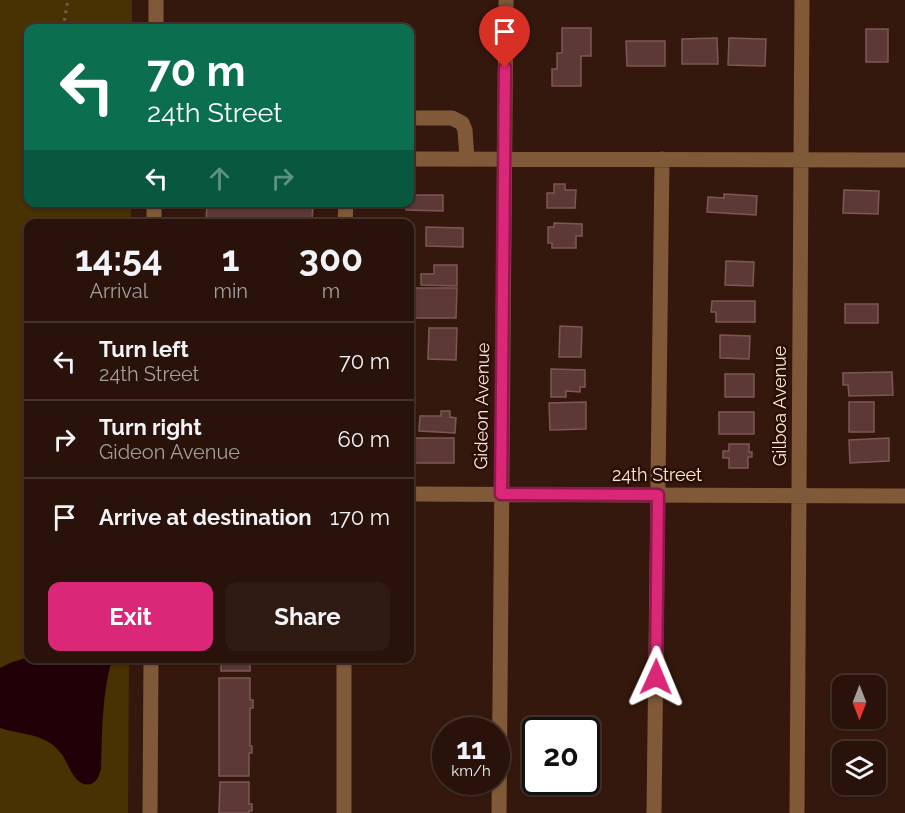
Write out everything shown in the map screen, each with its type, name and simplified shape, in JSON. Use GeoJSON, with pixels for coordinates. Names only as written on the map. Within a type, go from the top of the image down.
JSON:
{"type":"FeatureCollection","features":[{"type":"Feature","properties":{"kind":"street"},"geometry":{"type":"LineString","coordinates":[[156,0],[156,24]]}},
{"type":"Feature","properties":{"kind":"street","name":"Gideon Avenue"},"geometry":{"type":"LineString","coordinates":[[499,813],[506,0]]}},
{"type":"Feature","properties":{"kind":"street","name":"Gilboa Avenue"},"geometry":{"type":"LineString","coordinates":[[797,813],[802,0]]}},
{"type":"Feature","properties":{"kind":"street"},"geometry":{"type":"LineString","coordinates":[[414,117],[452,117],[462,123],[465,130],[467,159]]}},
{"type":"Feature","properties":{"kind":"street"},"geometry":{"type":"LineString","coordinates":[[414,159],[905,160]]}},
{"type":"Feature","properties":{"kind":"street"},"geometry":{"type":"LineString","coordinates":[[654,813],[662,159]]}},
{"type":"Feature","properties":{"kind":"street","name":"24th Street"},"geometry":{"type":"LineString","coordinates":[[414,494],[905,496]]}},
{"type":"Feature","properties":{"kind":"street"},"geometry":{"type":"LineString","coordinates":[[150,813],[151,663]]}},
{"type":"Feature","properties":{"kind":"street"},"geometry":{"type":"LineString","coordinates":[[344,663],[344,813]]}},
{"type":"Feature","properties":{"kind":"path"},"geometry":{"type":"LineString","coordinates":[[64,24],[68,0]]}},
{"type":"Feature","properties":{"kind":"shaded area"},"geometry":{"type":"Polygon","coordinates":[[[0,0],[132,0],[132,24],[24,24],[24,207],[131,207],[131,219],[24,219],[24,663],[129,663],[128,813],[0,813],[0,0]]]}},
{"type":"Feature","properties":{"kind":"shaded area"},"geometry":{"type":"Polygon","coordinates":[[[24,658],[24,663],[111,663],[104,699],[101,769],[97,780],[93,783],[86,784],[77,780],[63,756],[45,740],[0,728],[0,668],[24,658]]]}},
{"type":"Feature","properties":{"kind":"building"},"geometry":{"type":"Polygon","coordinates":[[[562,28],[591,28],[591,56],[581,56],[581,86],[552,86],[552,69],[557,69],[557,53],[562,53],[562,28]]]}},
{"type":"Feature","properties":{"kind":"building"},"geometry":{"type":"Polygon","coordinates":[[[866,29],[888,29],[888,62],[866,62],[866,29]]]}},
{"type":"Feature","properties":{"kind":"building"},"geometry":{"type":"Polygon","coordinates":[[[717,38],[718,64],[682,64],[682,39],[717,38]]]}},
{"type":"Feature","properties":{"kind":"building"},"geometry":{"type":"Polygon","coordinates":[[[729,38],[766,39],[765,66],[728,65],[729,38]]]}},
{"type":"Feature","properties":{"kind":"building"},"geometry":{"type":"Polygon","coordinates":[[[626,41],[665,41],[665,66],[627,66],[626,41]]]}},
{"type":"Feature","properties":{"kind":"building"},"geometry":{"type":"Polygon","coordinates":[[[554,184],[565,184],[565,190],[576,190],[575,208],[547,208],[547,193],[554,193],[554,184]]]}},
{"type":"Feature","properties":{"kind":"building"},"geometry":{"type":"Polygon","coordinates":[[[844,190],[879,191],[878,214],[843,213],[844,190]]]}},
{"type":"Feature","properties":{"kind":"building"},"geometry":{"type":"Polygon","coordinates":[[[724,194],[757,196],[756,215],[707,212],[708,197],[724,198],[724,194]]]}},
{"type":"Feature","properties":{"kind":"building"},"geometry":{"type":"Polygon","coordinates":[[[414,195],[443,195],[443,211],[406,210],[406,207],[414,207],[414,195]]]}},
{"type":"Feature","properties":{"kind":"building"},"geometry":{"type":"Polygon","coordinates":[[[207,207],[313,207],[312,219],[206,219],[207,207]]]}},
{"type":"Feature","properties":{"kind":"building"},"geometry":{"type":"Polygon","coordinates":[[[554,223],[582,224],[582,236],[576,236],[576,248],[552,248],[552,243],[548,243],[548,227],[554,227],[554,223]]]}},
{"type":"Feature","properties":{"kind":"building"},"geometry":{"type":"Polygon","coordinates":[[[426,227],[463,228],[463,247],[426,246],[426,227]]]}},
{"type":"Feature","properties":{"kind":"building"},"geometry":{"type":"Polygon","coordinates":[[[726,261],[754,262],[753,286],[725,285],[726,261]]]}},
{"type":"Feature","properties":{"kind":"building"},"geometry":{"type":"Polygon","coordinates":[[[434,265],[457,265],[457,286],[421,285],[421,274],[434,274],[434,265]]]}},
{"type":"Feature","properties":{"kind":"building"},"geometry":{"type":"Polygon","coordinates":[[[414,288],[457,288],[456,318],[414,318],[414,288]]]}},
{"type":"Feature","properties":{"kind":"building"},"geometry":{"type":"Polygon","coordinates":[[[712,301],[755,301],[755,322],[716,322],[716,312],[711,312],[712,301]]]}},
{"type":"Feature","properties":{"kind":"building"},"geometry":{"type":"Polygon","coordinates":[[[845,304],[878,304],[878,323],[845,323],[845,304]]]}},
{"type":"Feature","properties":{"kind":"building"},"geometry":{"type":"Polygon","coordinates":[[[560,326],[582,327],[581,357],[559,357],[560,326]]]}},
{"type":"Feature","properties":{"kind":"building"},"geometry":{"type":"Polygon","coordinates":[[[429,328],[457,328],[456,360],[428,359],[429,328]]]}},
{"type":"Feature","properties":{"kind":"building"},"geometry":{"type":"Polygon","coordinates":[[[720,335],[750,336],[749,359],[720,358],[720,335]]]}},
{"type":"Feature","properties":{"kind":"building"},"geometry":{"type":"Polygon","coordinates":[[[551,369],[585,370],[585,387],[580,387],[580,392],[566,391],[566,397],[551,397],[551,369]]]}},
{"type":"Feature","properties":{"kind":"building"},"geometry":{"type":"Polygon","coordinates":[[[892,372],[893,395],[849,396],[848,385],[843,385],[843,373],[892,372]]]}},
{"type":"Feature","properties":{"kind":"building"},"geometry":{"type":"Polygon","coordinates":[[[725,374],[754,374],[754,397],[725,397],[725,374]]]}},
{"type":"Feature","properties":{"kind":"building"},"geometry":{"type":"Polygon","coordinates":[[[586,402],[586,429],[550,430],[549,403],[586,402]]]}},
{"type":"Feature","properties":{"kind":"building"},"geometry":{"type":"Polygon","coordinates":[[[849,402],[874,402],[874,432],[849,432],[849,402]]]}},
{"type":"Feature","properties":{"kind":"building"},"geometry":{"type":"Polygon","coordinates":[[[441,411],[450,411],[450,417],[456,418],[455,433],[419,431],[420,416],[441,416],[441,411]]]}},
{"type":"Feature","properties":{"kind":"building"},"geometry":{"type":"Polygon","coordinates":[[[719,412],[754,412],[754,434],[719,434],[719,412]]]}},
{"type":"Feature","properties":{"kind":"building"},"geometry":{"type":"Polygon","coordinates":[[[415,438],[454,438],[454,463],[415,463],[415,438]]]}},
{"type":"Feature","properties":{"kind":"building"},"geometry":{"type":"Polygon","coordinates":[[[889,438],[889,461],[850,463],[849,440],[889,438]]]}},
{"type":"Feature","properties":{"kind":"building"},"geometry":{"type":"Polygon","coordinates":[[[729,444],[749,444],[752,457],[748,457],[748,468],[729,468],[729,458],[723,458],[723,451],[729,451],[729,444]]]}},
{"type":"Feature","properties":{"kind":"building"},"geometry":{"type":"Polygon","coordinates":[[[221,663],[250,663],[250,671],[221,671],[221,663]]]}},
{"type":"Feature","properties":{"kind":"building"},"geometry":{"type":"Polygon","coordinates":[[[219,678],[250,678],[250,700],[253,700],[253,708],[250,708],[252,753],[249,753],[249,776],[219,776],[219,678]]]}},
{"type":"Feature","properties":{"kind":"building"},"geometry":{"type":"Polygon","coordinates":[[[220,782],[249,782],[249,804],[252,804],[252,811],[249,813],[219,813],[220,782]]]}},
{"type":"Feature","properties":{"kind":"route"},"geometry":{"type":"LineString","coordinates":[[505,68],[501,494],[658,495],[656,677]]}}]}
